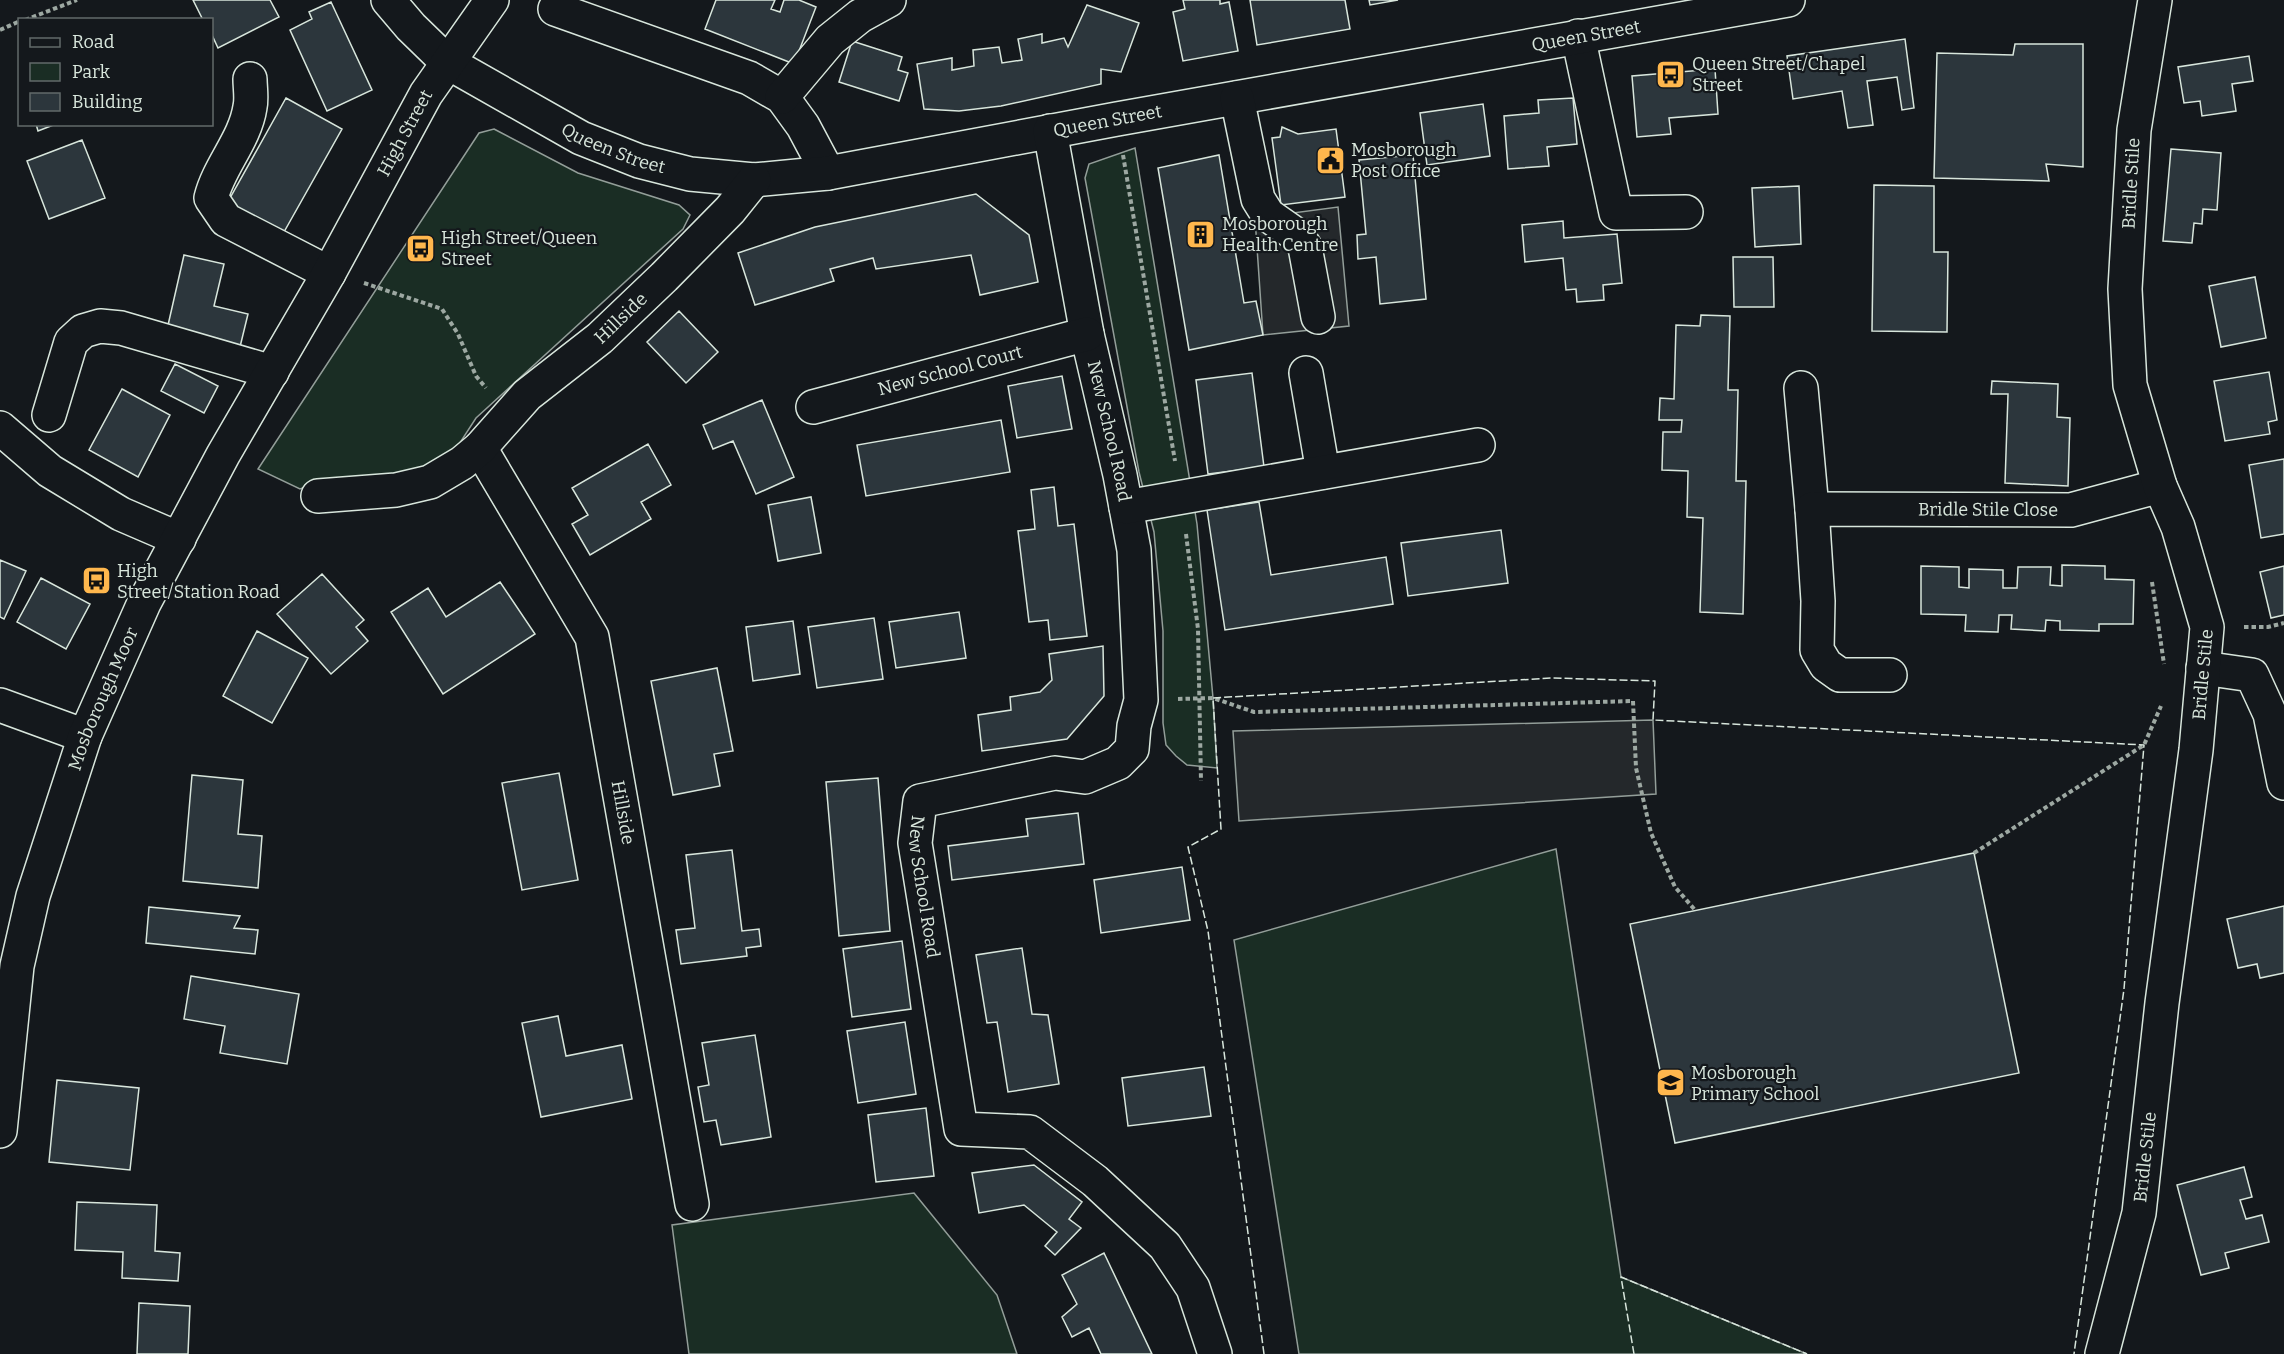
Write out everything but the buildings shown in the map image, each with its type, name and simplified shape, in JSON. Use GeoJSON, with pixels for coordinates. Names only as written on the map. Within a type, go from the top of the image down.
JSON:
{"type":"FeatureCollection","features":[{"type":"Feature","properties":{"kind":"street","name":"Queen Street"},"geometry":{"type":"LineString","coordinates":[[388,0],[411,27],[447,62],[581,138],[639,161],[690,174],[754,180],[828,173],[1050,131],[1788,0]]}},
{"type":"Feature","properties":{"kind":"street","name":"High Street"},"geometry":{"type":"LineString","coordinates":[[329,273],[426,94],[492,0]]}},
{"type":"Feature","properties":{"kind":"street"},"geometry":{"type":"LineString","coordinates":[[782,97],[831,39],[860,16],[889,0]]}},
{"type":"Feature","properties":{"kind":"street","name":"Bridle Stile"},"geometry":{"type":"LineString","coordinates":[[2102,1354],[2139,1213],[2162,1003],[2196,750],[2207,627],[2178,527],[2160,486],[2130,385],[2125,289],[2134,130],[2155,0]]}},
{"type":"Feature","properties":{"kind":"street"},"geometry":{"type":"LineString","coordinates":[[555,9],[748,78],[782,97],[803,126],[828,173]]}},
{"type":"Feature","properties":{"kind":"street"},"geometry":{"type":"LineString","coordinates":[[1578,36],[1616,213],[1686,212]]}},
{"type":"Feature","properties":{"kind":"street"},"geometry":{"type":"LineString","coordinates":[[250,79],[250,107],[242,133],[215,181],[211,198],[226,220],[329,273]]}},
{"type":"Feature","properties":{"kind":"street"},"geometry":{"type":"LineString","coordinates":[[1237,98],[1258,200],[1268,215],[1299,236],[1305,247],[1318,317]]}},
{"type":"Feature","properties":{"kind":"street","name":"New School Road"},"geometry":{"type":"LineString","coordinates":[[1050,131],[1087,333],[1134,550],[1141,700],[1134,726],[1132,748],[1118,763],[1085,777],[1055,773],[920,801],[915,843],[961,1129],[1030,1132],[1095,1181],[1165,1246],[1193,1288],[1215,1354]]}},
{"type":"Feature","properties":{"kind":"street","name":"Hillside"},"geometry":{"type":"LineString","coordinates":[[318,496],[396,490],[430,482],[462,463],[480,448],[527,395],[600,338],[664,277],[730,210],[754,180]]}},
{"type":"Feature","properties":{"kind":"street","name":"Mosborough Moor"},"geometry":{"type":"LineString","coordinates":[[0,1131],[17,966],[33,896],[85,736],[144,603],[217,466],[329,273]]}},
{"type":"Feature","properties":{"kind":"street"},"geometry":{"type":"LineString","coordinates":[[49,415],[71,342],[83,331],[100,326],[121,328],[272,372]]}},
{"type":"Feature","properties":{"kind":"street","name":"New School Court"},"geometry":{"type":"LineString","coordinates":[[813,406],[1087,333]]}},
{"type":"Feature","properties":{"kind":"street"},"geometry":{"type":"LineString","coordinates":[[1306,373],[1323,472]]}},
{"type":"Feature","properties":{"kind":"street"},"geometry":{"type":"LineString","coordinates":[[1801,388],[1818,601],[1818,650],[1826,664],[1840,675],[1890,675]]}},
{"type":"Feature","properties":{"kind":"street"},"geometry":{"type":"LineString","coordinates":[[0,428],[50,471],[121,514],[179,539]]}},
{"type":"Feature","properties":{"kind":"street"},"geometry":{"type":"LineString","coordinates":[[1125,507],[1478,445]]}},
{"type":"Feature","properties":{"kind":"street","name":"Hillside"},"geometry":{"type":"LineString","coordinates":[[480,448],[592,637],[692,1204]]}},
{"type":"Feature","properties":{"kind":"street","name":"Bridle Stile Close"},"geometry":{"type":"LineString","coordinates":[[1812,509],[2071,510],[2160,486]]}},
{"type":"Feature","properties":{"kind":"street"},"geometry":{"type":"LineString","coordinates":[[2203,668],[2252,675],[2270,714],[2284,783]]}},
{"type":"Feature","properties":{"kind":"street"},"geometry":{"type":"LineString","coordinates":[[0,705],[85,736]]}},
{"type":"Feature","properties":{"kind":"path"},"geometry":{"type":"LineString","coordinates":[[30,18],[76,0]]}},
{"type":"Feature","properties":{"kind":"path"},"geometry":{"type":"LineString","coordinates":[[0,30],[18,22]]}},
{"type":"Feature","properties":{"kind":"path"},"geometry":{"type":"LineString","coordinates":[[1117,119],[1181,497],[1198,629],[1201,781]]}},
{"type":"Feature","properties":{"kind":"path"},"geometry":{"type":"LineString","coordinates":[[329,273],[442,309],[458,334],[476,376],[509,416]]}},
{"type":"Feature","properties":{"kind":"path"},"geometry":{"type":"LineString","coordinates":[[2151,571],[2164,669]]}},
{"type":"Feature","properties":{"kind":"path"},"geometry":{"type":"LineString","coordinates":[[1214,698],[1254,712],[1633,701],[1636,768],[1651,833],[1675,887],[1695,910]]}},
{"type":"Feature","properties":{"kind":"path"},"geometry":{"type":"LineString","coordinates":[[1974,853],[2144,745],[2163,702]]}},
{"type":"Feature","properties":{"kind":"green space"},"geometry":{"type":"Polygon","coordinates":[[[494,129],[578,173],[679,205],[690,215],[683,229],[476,418],[443,469],[417,481],[324,480],[300,489],[258,469],[479,133],[494,129]]]}},
{"type":"Feature","properties":{"kind":"green space"},"geometry":{"type":"Polygon","coordinates":[[[1135,148],[1197,524],[1217,768],[1187,765],[1166,745],[1163,723],[1163,631],[1154,532],[1139,472],[1085,178],[1089,164],[1135,148]]]}},
{"type":"Feature","properties":{"kind":"green space"},"geometry":{"type":"Polygon","coordinates":[[[1556,849],[1621,1277],[1807,1354],[1299,1354],[1234,940],[1556,849]]]}},
{"type":"Feature","properties":{"kind":"green space"},"geometry":{"type":"Polygon","coordinates":[[[914,1193],[997,1295],[1017,1354],[689,1354],[672,1225],[914,1193]]]}},
{"type":"Feature","properties":{"kind":"shaded area"},"geometry":{"type":"Polygon","coordinates":[[[1338,207],[1349,326],[1263,335],[1255,218],[1338,207]]]}},
{"type":"Feature","properties":{"kind":"shaded area"},"geometry":{"type":"Polygon","coordinates":[[[1653,720],[1656,794],[1239,821],[1233,731],[1653,720]]]}},
{"type":"Feature","properties":{"kind":"fence"},"geometry":{"type":"LineString","coordinates":[[1264,1354],[1208,931],[1188,847],[1221,829],[1213,698],[1552,678],[1655,681],[1653,720],[2144,745],[2124,989],[2074,1354]]}},
{"type":"Feature","properties":{"kind":"fence"},"geometry":{"type":"LineString","coordinates":[[1634,1354],[1621,1277],[1807,1354]]}},
{"type":"Feature","properties":{"kind":"place","name":"Queen Street/Chapel Street"},"geometry":{"type":"Point","coordinates":[1671,74]}},
{"type":"Feature","properties":{"kind":"place","name":"Mosborough Post Office"},"geometry":{"type":"Point","coordinates":[1330,160]}},
{"type":"Feature","properties":{"kind":"place","name":"Mosborough Health Centre"},"geometry":{"type":"Point","coordinates":[1201,234]}},
{"type":"Feature","properties":{"kind":"place","name":"High Street/Queen Street"},"geometry":{"type":"Point","coordinates":[420,248]}},
{"type":"Feature","properties":{"kind":"place","name":"High Street/Station Road"},"geometry":{"type":"Point","coordinates":[96,581]}},
{"type":"Feature","properties":{"kind":"place","name":"Mosborough Primary School"},"geometry":{"type":"Point","coordinates":[1670,1083]}}]}
